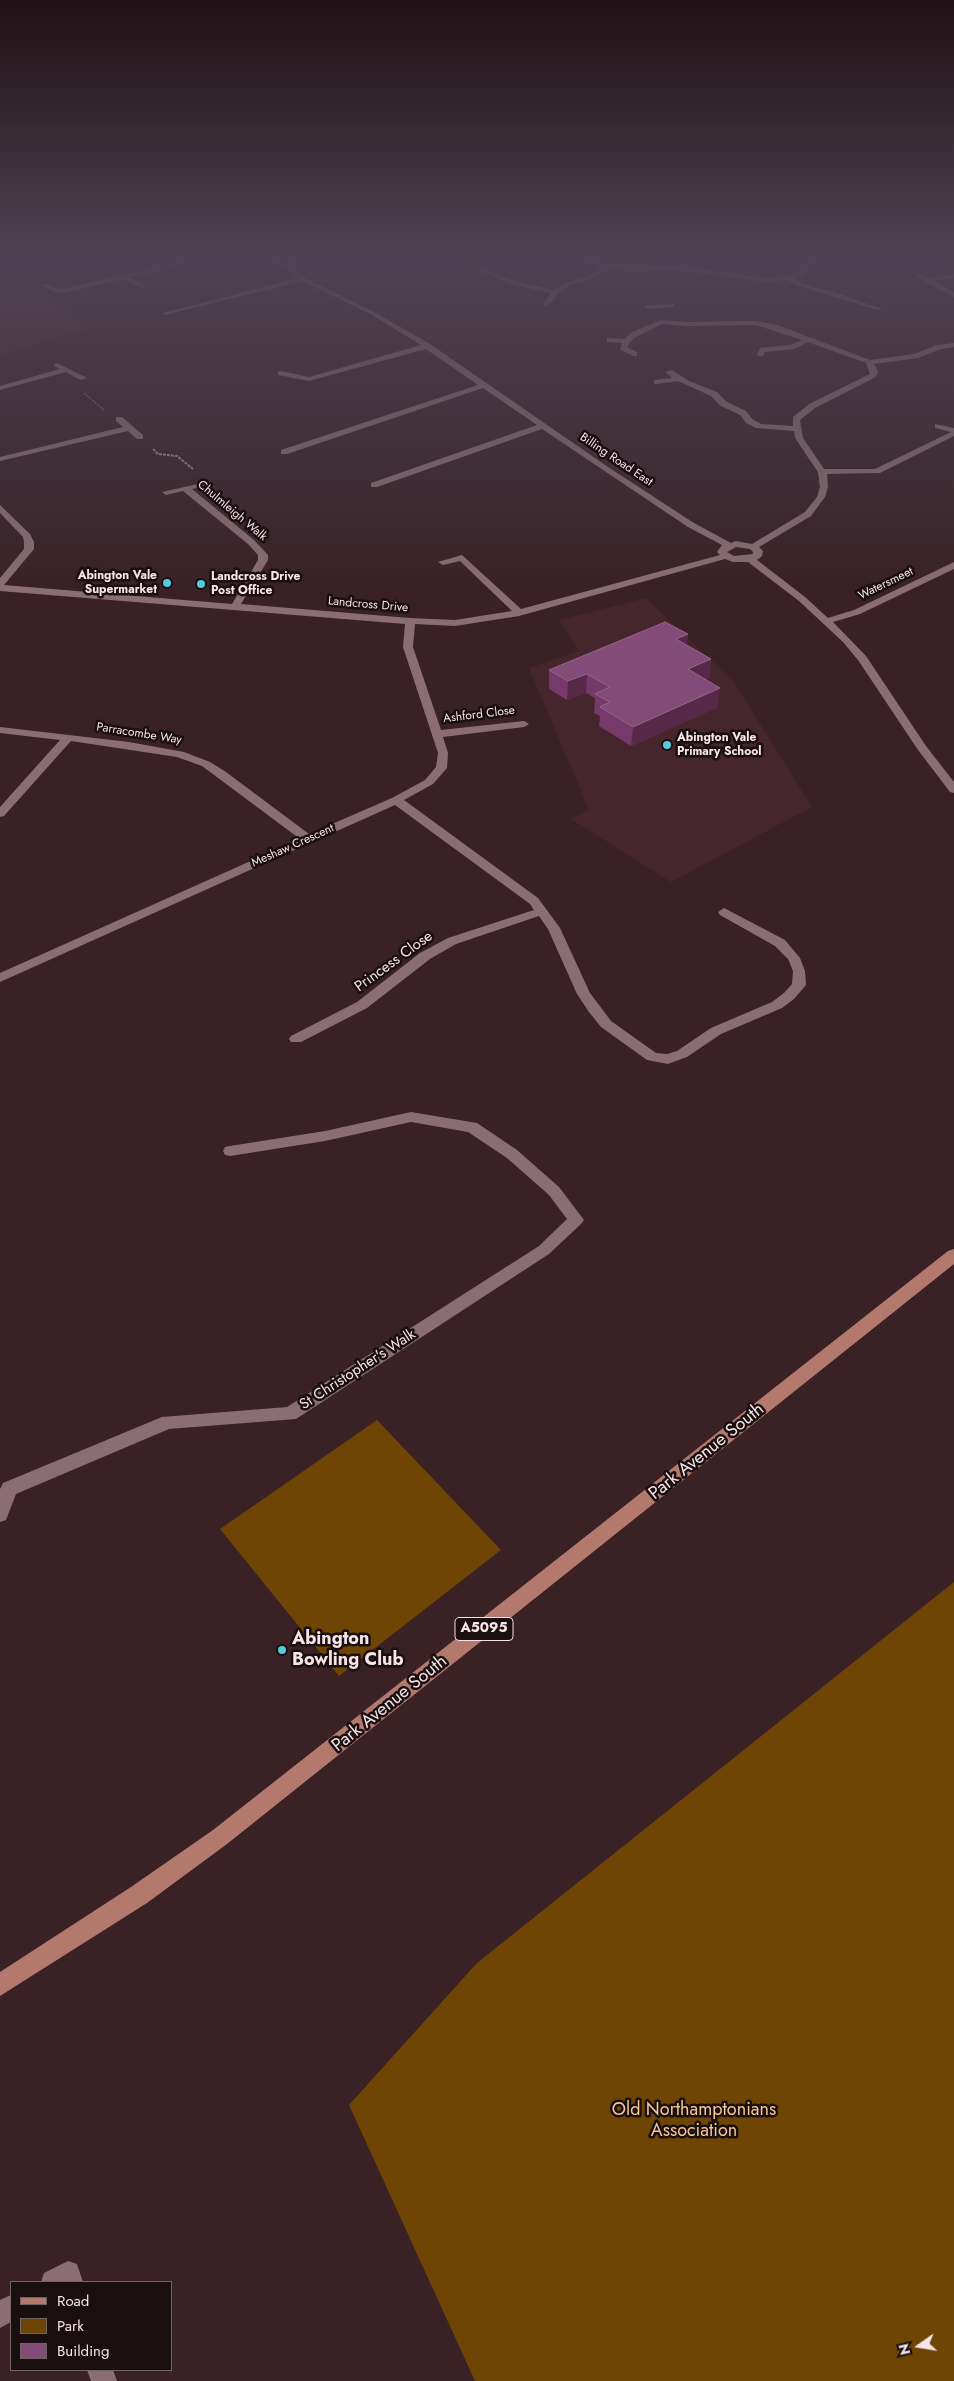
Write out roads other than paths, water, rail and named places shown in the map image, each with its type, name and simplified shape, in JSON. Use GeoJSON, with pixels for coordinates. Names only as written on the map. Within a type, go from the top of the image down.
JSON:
{"type":"FeatureCollection","features":[{"type":"Feature","properties":{"kind":"main road","name":"Park Avenue South"},"geometry":{"type":"LineString","coordinates":[[0,1985],[140,1895],[220,1837],[954,1255]]}},
{"type":"Feature","properties":{"kind":"street"},"geometry":{"type":"LineString","coordinates":[[0,388],[60,371]]}},
{"type":"Feature","properties":{"kind":"street"},"geometry":{"type":"LineString","coordinates":[[68,371],[83,378]]}},
{"type":"Feature","properties":{"kind":"street"},"geometry":{"type":"LineString","coordinates":[[281,373],[309,380],[340,371]]}},
{"type":"Feature","properties":{"kind":"street","name":"Billing Road East"},"geometry":{"type":"LineString","coordinates":[[464,371],[661,506],[728,545],[745,544],[753,547]]}},
{"type":"Feature","properties":{"kind":"street"},"geometry":{"type":"LineString","coordinates":[[728,545],[723,548],[722,552],[733,559],[750,559],[757,556],[758,551],[753,547],[791,526],[816,506],[824,487],[822,472],[804,447],[797,429],[796,419],[812,406],[873,375],[874,371]]}},
{"type":"Feature","properties":{"kind":"street"},"geometry":{"type":"LineString","coordinates":[[669,372],[678,379],[714,394],[724,404],[743,413],[749,421],[759,426],[797,429]]}},
{"type":"Feature","properties":{"kind":"street"},"geometry":{"type":"LineString","coordinates":[[28,379],[42,388]]}},
{"type":"Feature","properties":{"kind":"street"},"geometry":{"type":"LineString","coordinates":[[657,382],[678,379]]}},
{"type":"Feature","properties":{"kind":"street"},"geometry":{"type":"LineString","coordinates":[[284,452],[485,385]]}},
{"type":"Feature","properties":{"kind":"street"},"geometry":{"type":"LineString","coordinates":[[120,419],[140,437]]}},
{"type":"Feature","properties":{"kind":"street"},"geometry":{"type":"LineString","coordinates":[[374,485],[543,426]]}},
{"type":"Feature","properties":{"kind":"street"},"geometry":{"type":"LineString","coordinates":[[938,426],[954,432]]}},
{"type":"Feature","properties":{"kind":"street"},"geometry":{"type":"LineString","coordinates":[[0,459],[129,428]]}},
{"type":"Feature","properties":{"kind":"street"},"geometry":{"type":"LineString","coordinates":[[822,472],[876,471],[954,432]]}},
{"type":"Feature","properties":{"kind":"street","name":"Chulmleigh Walk"},"geometry":{"type":"LineString","coordinates":[[166,492],[208,483]]}},
{"type":"Feature","properties":{"kind":"street","name":"Chulmleigh Walk"},"geometry":{"type":"LineString","coordinates":[[185,488],[251,542],[263,555],[263,560],[235,606]]}},
{"type":"Feature","properties":{"kind":"street"},"geometry":{"type":"LineString","coordinates":[[0,508],[27,536],[29,549],[0,584]]}},
{"type":"Feature","properties":{"kind":"street"},"geometry":{"type":"LineString","coordinates":[[443,562],[477,556]]}},
{"type":"Feature","properties":{"kind":"street","name":"Landcross Drive"},"geometry":{"type":"LineString","coordinates":[[0,588],[455,623],[519,613],[726,556]]}},
{"type":"Feature","properties":{"kind":"street"},"geometry":{"type":"LineString","coordinates":[[462,558],[519,613]]}},
{"type":"Feature","properties":{"kind":"street"},"geometry":{"type":"LineString","coordinates":[[750,559],[828,621],[862,658],[922,748],[953,788]]}},
{"type":"Feature","properties":{"kind":"street","name":"Watersmeet"},"geometry":{"type":"LineString","coordinates":[[828,621],[857,612],[954,565]]}},
{"type":"Feature","properties":{"kind":"street","name":"Meshaw Crescent"},"geometry":{"type":"LineString","coordinates":[[0,978],[396,800],[429,782],[441,768],[443,753],[408,647],[410,621]]}},
{"type":"Feature","properties":{"kind":"street","name":"Ashford Close"},"geometry":{"type":"LineString","coordinates":[[438,734],[524,724]]}},
{"type":"Feature","properties":{"kind":"street","name":"Parracombe Way"},"geometry":{"type":"LineString","coordinates":[[0,730],[144,747],[193,758],[222,774],[308,839]]}},
{"type":"Feature","properties":{"kind":"street"},"geometry":{"type":"LineString","coordinates":[[0,814],[68,738]]}},
{"type":"Feature","properties":{"kind":"street"},"geometry":{"type":"LineString","coordinates":[[396,800],[524,892],[544,911],[554,928],[584,994],[594,1009],[606,1024],[652,1057],[668,1059],[682,1054],[716,1031],[777,1005],[789,996],[798,985],[799,971],[794,958],[780,943],[724,912]]}},
{"type":"Feature","properties":{"kind":"street","name":"Princess Close"},"geometry":{"type":"LineString","coordinates":[[296,1039],[362,1005],[425,956],[452,941],[544,911]]}},
{"type":"Feature","properties":{"kind":"street","name":"St Christopher's Walk"},"geometry":{"type":"LineString","coordinates":[[0,1514],[10,1489],[168,1422],[290,1414],[544,1250],[576,1220],[547,1185],[512,1154],[472,1127],[411,1117],[325,1136],[230,1151]]}},
{"type":"Feature","properties":{"kind":"street"},"geometry":{"type":"LineString","coordinates":[[55,2281],[68,2273],[71,2281]]}},
{"type":"Feature","properties":{"kind":"place","name":"Abington Vale Supermarket"},"geometry":{"type":"Point","coordinates":[167,583]}},
{"type":"Feature","properties":{"kind":"place","name":"Landcross Drive Post Office"},"geometry":{"type":"Point","coordinates":[201,584]}},
{"type":"Feature","properties":{"kind":"place","name":"Abington Vale Primary School"},"geometry":{"type":"Point","coordinates":[667,745]}},
{"type":"Feature","properties":{"kind":"place","name":"Abington Bowling Club"},"geometry":{"type":"Point","coordinates":[282,1650]}},
{"type":"Feature","properties":{"kind":"park label","name":"Old Northamptonians Association"},"geometry":{"type":"Point","coordinates":[694,2121]}}]}
